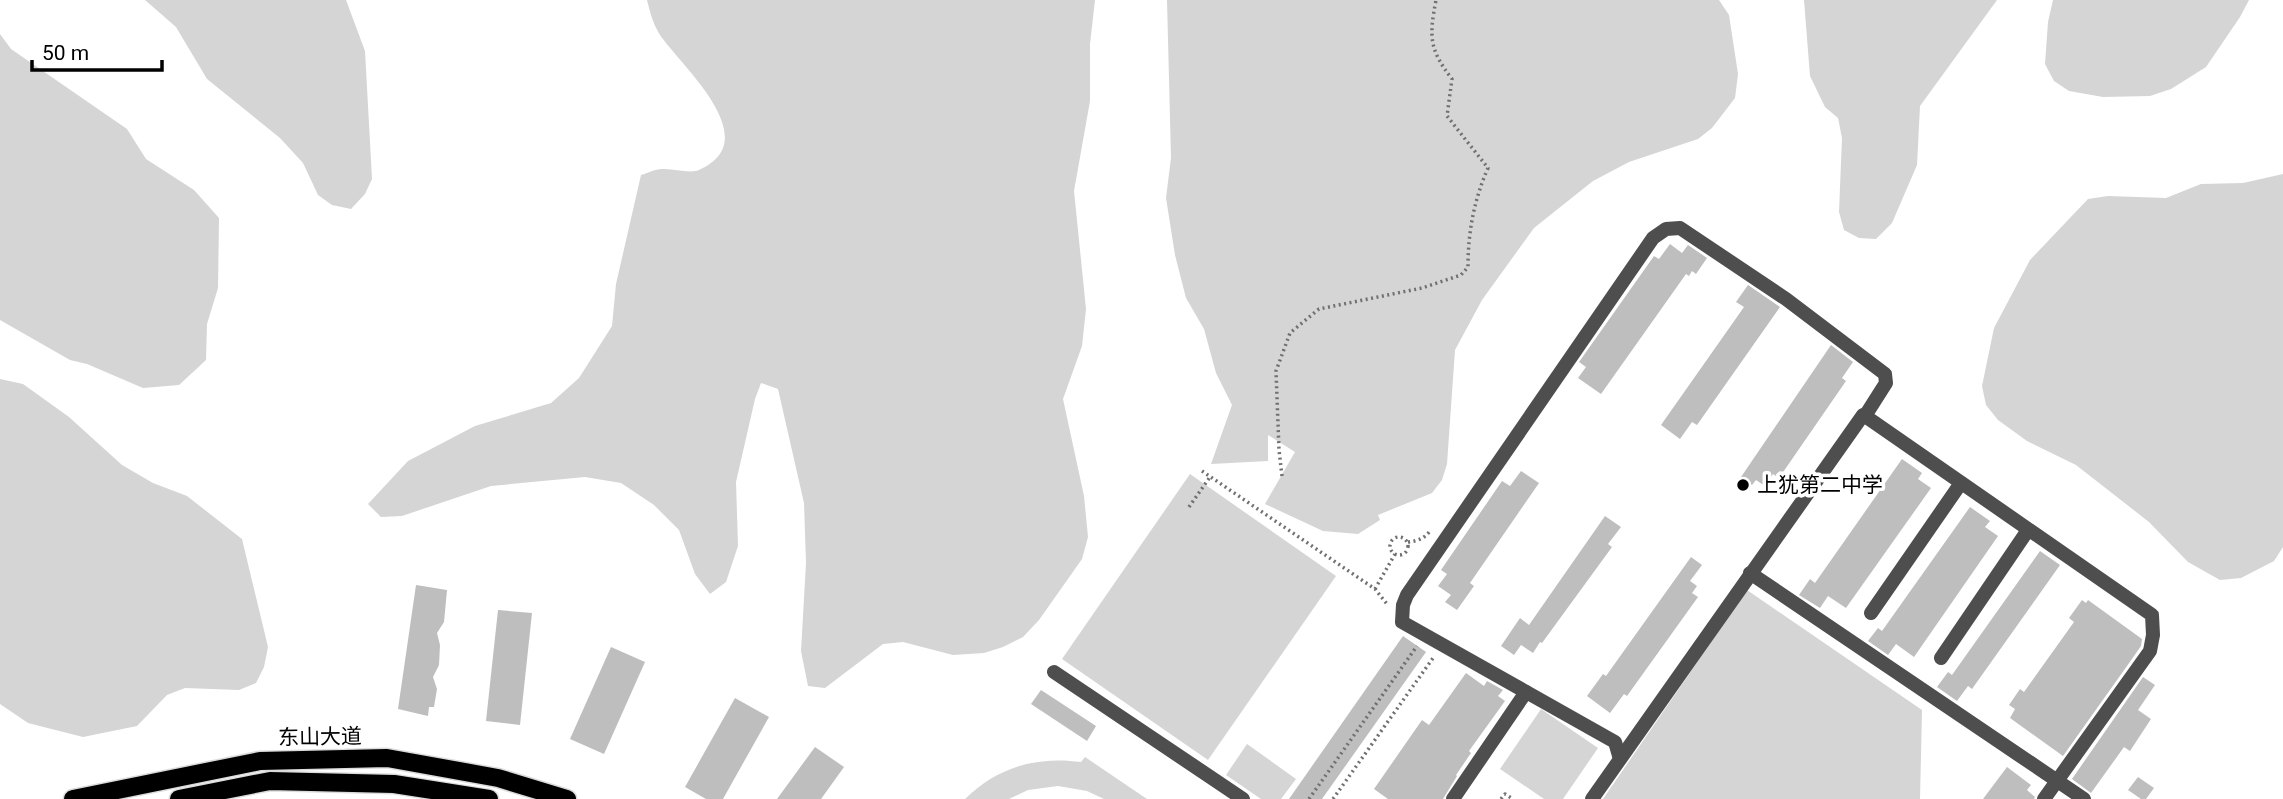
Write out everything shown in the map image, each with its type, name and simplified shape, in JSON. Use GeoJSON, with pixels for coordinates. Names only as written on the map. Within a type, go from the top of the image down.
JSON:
{"type":"FeatureCollection","features":[{"type":"Feature","properties":{"kind":"main road","name":"东山大道"},"geometry":{"type":"LineString","coordinates":[[73,799],[260,761],[387,758],[498,778],[566,799]]}},
{"type":"Feature","properties":{"kind":"main road","name":"东山大道"},"geometry":{"type":"LineString","coordinates":[[179,799],[270,781],[394,784],[489,799]]}},
{"type":"Feature","properties":{"kind":"street"},"geometry":{"type":"LineString","coordinates":[[1592,799],[1886,383],[1885,374],[1786,299],[1680,228],[1665,229],[1653,238],[1407,595],[1403,605],[1402,622],[1615,742],[1620,759]]}},
{"type":"Feature","properties":{"kind":"street"},"geometry":{"type":"LineString","coordinates":[[1865,416],[2152,615],[2153,635],[2150,651],[2044,799]]}},
{"type":"Feature","properties":{"kind":"street"},"geometry":{"type":"LineString","coordinates":[[1871,613],[1961,483]]}},
{"type":"Feature","properties":{"kind":"street"},"geometry":{"type":"LineString","coordinates":[[1941,658],[2028,530]]}},
{"type":"Feature","properties":{"kind":"street"},"geometry":{"type":"LineString","coordinates":[[1750,573],[2084,799]]}},
{"type":"Feature","properties":{"kind":"street"},"geometry":{"type":"LineString","coordinates":[[1054,673],[1243,799]]}},
{"type":"Feature","properties":{"kind":"street"},"geometry":{"type":"LineString","coordinates":[[1453,799],[1526,692]]}},
{"type":"Feature","properties":{"kind":"path"},"geometry":{"type":"LineString","coordinates":[[1282,476],[1276,371],[1290,333],[1319,309],[1422,288],[1461,275],[1468,267],[1468,239],[1479,190],[1488,169],[1447,116],[1452,79],[1437,60],[1430,31],[1436,0]]}},
{"type":"Feature","properties":{"kind":"path"},"geometry":{"type":"LineString","coordinates":[[1202,471],[1375,589],[1402,622]]}},
{"type":"Feature","properties":{"kind":"path"},"geometry":{"type":"LineString","coordinates":[[1189,507],[1210,477]]}},
{"type":"Feature","properties":{"kind":"path"},"geometry":{"type":"LineString","coordinates":[[1408,542],[1406,552],[1401,555],[1395,554],[1390,547],[1393,538],[1402,537],[1408,542],[1418,541],[1433,527]]}},
{"type":"Feature","properties":{"kind":"path"},"geometry":{"type":"LineString","coordinates":[[1375,589],[1395,554]]}},
{"type":"Feature","properties":{"kind":"path"},"geometry":{"type":"LineString","coordinates":[[1309,799],[1423,637]]}},
{"type":"Feature","properties":{"kind":"path"},"geometry":{"type":"LineString","coordinates":[[1334,799],[1440,648]]}},
{"type":"Feature","properties":{"kind":"path"},"geometry":{"type":"LineString","coordinates":[[1501,799],[1505,794],[1513,799]]}},
{"type":"Feature","properties":{"kind":"shaded area"},"geometry":{"type":"Polygon","coordinates":[[[145,0],[346,0],[365,51],[372,179],[365,194],[351,209],[332,205],[318,195],[303,163],[280,138],[207,79],[176,27],[145,0]]]}},
{"type":"Feature","properties":{"kind":"shaded area"},"geometry":{"type":"Polygon","coordinates":[[[647,0],[1095,0],[1090,44],[1090,101],[1074,191],[1086,309],[1082,346],[1063,399],[1084,496],[1088,537],[1082,559],[1039,620],[1023,637],[984,653],[953,655],[903,642],[883,644],[825,688],[808,686],[801,651],[806,563],[804,503],[778,389],[761,383],[736,482],[738,546],[726,582],[710,594],[695,574],[679,530],[654,505],[621,483],[585,477],[491,486],[402,516],[381,517],[368,504],[408,461],[475,426],[551,403],[579,378],[612,326],[616,284],[641,175],[659,169],[695,171],[718,157],[725,141],[722,123],[713,103],[660,35],[647,0]]]}},
{"type":"Feature","properties":{"kind":"shaded area"},"geometry":{"type":"Polygon","coordinates":[[[1167,0],[1719,0],[1729,15],[1738,74],[1735,98],[1712,128],[1698,139],[1629,162],[1593,181],[1534,228],[1482,300],[1455,350],[1447,464],[1442,480],[1432,493],[1378,515],[1380,520],[1358,534],[1323,531],[1265,504],[1295,452],[1268,435],[1268,461],[1211,464],[1232,405],[1216,373],[1204,329],[1186,298],[1175,255],[1166,198],[1171,158],[1167,0]]]}},
{"type":"Feature","properties":{"kind":"shaded area"},"geometry":{"type":"Polygon","coordinates":[[[1804,0],[1997,0],[1920,106],[1917,165],[1892,223],[1876,239],[1859,238],[1844,230],[1839,212],[1842,138],[1838,118],[1825,107],[1810,76],[1804,0]]]}},
{"type":"Feature","properties":{"kind":"shaded area"},"geometry":{"type":"Polygon","coordinates":[[[2053,0],[2249,0],[2206,67],[2171,89],[2150,96],[2103,97],[2069,91],[2054,81],[2045,64],[2048,22],[2053,0]]]}},
{"type":"Feature","properties":{"kind":"shaded area"},"geometry":{"type":"Polygon","coordinates":[[[0,34],[11,49],[127,129],[146,159],[194,190],[219,218],[218,288],[207,324],[206,360],[179,385],[143,388],[87,364],[70,360],[0,320],[0,34]]]}},
{"type":"Feature","properties":{"kind":"shaded area"},"geometry":{"type":"Polygon","coordinates":[[[2283,174],[2283,547],[2274,561],[2241,578],[2220,580],[2188,562],[2149,522],[2076,465],[2027,441],[1998,420],[1986,405],[1982,386],[1994,328],[2030,260],[2088,199],[2108,196],[2166,198],[2201,184],[2243,183],[2283,174]]]}},
{"type":"Feature","properties":{"kind":"shaded area"},"geometry":{"type":"Polygon","coordinates":[[[0,379],[23,384],[69,417],[122,465],[153,483],[187,496],[242,539],[268,647],[264,667],[256,683],[239,690],[185,688],[167,695],[137,726],[83,737],[28,723],[0,704],[0,379]]]}},
{"type":"Feature","properties":{"kind":"shaded area"},"geometry":{"type":"Polygon","coordinates":[[[1190,474],[1336,576],[1208,760],[1062,659],[1190,474]]]}},
{"type":"Feature","properties":{"kind":"shaded area"},"geometry":{"type":"Polygon","coordinates":[[[1747,590],[1922,710],[1920,799],[1603,799],[1747,590]]]}},
{"type":"Feature","properties":{"kind":"shaded area"},"geometry":{"type":"Polygon","coordinates":[[[1541,709],[1598,748],[1563,799],[1544,799],[1500,769],[1541,709]]]}},
{"type":"Feature","properties":{"kind":"shaded area"},"geometry":{"type":"Polygon","coordinates":[[[1247,744],[1296,779],[1281,799],[1261,799],[1226,775],[1247,744]]]}},
{"type":"Feature","properties":{"kind":"shaded area"},"geometry":{"type":"Polygon","coordinates":[[[1085,757],[1147,799],[1104,799],[1087,791],[1058,786],[1028,790],[1009,799],[965,799],[990,779],[1018,766],[1049,761],[1081,762],[1085,757]]]}},
{"type":"Feature","properties":{"kind":"building"},"geometry":{"type":"Polygon","coordinates":[[[1670,244],[1682,253],[1688,245],[1707,258],[1696,274],[1692,271],[1689,276],[1686,274],[1601,394],[1578,378],[1586,367],[1579,362],[1654,256],[1659,259],[1670,244]]]}},
{"type":"Feature","properties":{"kind":"building"},"geometry":{"type":"Polygon","coordinates":[[[1748,285],[1780,307],[1697,425],[1692,422],[1680,439],[1661,425],[1744,307],[1736,302],[1748,285]]]}},
{"type":"Feature","properties":{"kind":"building"},"geometry":{"type":"Polygon","coordinates":[[[1831,345],[1853,362],[1842,378],[1846,381],[1779,478],[1773,474],[1765,486],[1756,480],[1752,485],[1741,477],[1831,345]]]}},
{"type":"Feature","properties":{"kind":"building"},"geometry":{"type":"Polygon","coordinates":[[[1902,459],[1922,473],[1918,479],[1931,488],[1846,608],[1828,596],[1820,608],[1799,595],[1810,579],[1815,583],[1902,459]]]}},
{"type":"Feature","properties":{"kind":"building"},"geometry":{"type":"Polygon","coordinates":[[[1521,471],[1539,483],[1470,583],[1474,586],[1457,610],[1445,602],[1451,595],[1438,586],[1447,574],[1441,570],[1502,481],[1510,486],[1521,471]]]}},
{"type":"Feature","properties":{"kind":"building"},"geometry":{"type":"Polygon","coordinates":[[[1970,507],[1990,521],[1985,527],[1998,536],[1914,657],[1896,644],[1888,655],[1868,641],[1878,628],[1882,631],[1970,507]]]}},
{"type":"Feature","properties":{"kind":"building"},"geometry":{"type":"Polygon","coordinates":[[[1605,516],[1621,527],[1608,544],[1612,547],[1542,643],[1540,642],[1533,653],[1521,645],[1514,655],[1501,646],[1520,618],[1529,625],[1605,516]]]}},
{"type":"Feature","properties":{"kind":"building"},"geometry":{"type":"Polygon","coordinates":[[[2040,551],[2060,565],[1972,689],[1968,686],[1957,701],[1937,687],[1948,672],[1952,675],[2040,551]]]}},
{"type":"Feature","properties":{"kind":"building"},"geometry":{"type":"Polygon","coordinates":[[[1691,557],[1702,565],[1690,581],[1697,586],[1692,593],[1698,597],[1627,696],[1624,694],[1610,713],[1587,696],[1603,674],[1606,676],[1691,557]]]}},
{"type":"Feature","properties":{"kind":"building"},"geometry":{"type":"Polygon","coordinates":[[[416,585],[447,590],[444,622],[437,633],[440,645],[439,665],[433,677],[437,689],[434,707],[429,707],[428,716],[398,709],[416,585]]]}},
{"type":"Feature","properties":{"kind":"building"},"geometry":{"type":"Polygon","coordinates":[[[2082,600],[2086,603],[2088,600],[2142,639],[2141,646],[2063,756],[2010,718],[2015,709],[2009,705],[2020,689],[2024,692],[2074,622],[2069,618],[2082,600]]]}},
{"type":"Feature","properties":{"kind":"building"},"geometry":{"type":"Polygon","coordinates":[[[498,610],[532,613],[520,725],[486,721],[498,610]]]}},
{"type":"Feature","properties":{"kind":"building"},"geometry":{"type":"Polygon","coordinates":[[[1403,636],[1426,652],[1322,799],[1289,799],[1403,636]]]}},
{"type":"Feature","properties":{"kind":"building"},"geometry":{"type":"Polygon","coordinates":[[[611,647],[645,662],[604,754],[570,739],[611,647]]]}},
{"type":"Feature","properties":{"kind":"building"},"geometry":{"type":"Polygon","coordinates":[[[1466,673],[1484,686],[1487,681],[1503,690],[1498,696],[1505,701],[1469,751],[1471,753],[1443,799],[1388,799],[1374,789],[1422,720],[1429,725],[1466,673]]]}},
{"type":"Feature","properties":{"kind":"building"},"geometry":{"type":"Polygon","coordinates":[[[2143,677],[2155,685],[2138,710],[2151,719],[2130,751],[2124,747],[2091,793],[2072,779],[2143,677]]]}},
{"type":"Feature","properties":{"kind":"building"},"geometry":{"type":"Polygon","coordinates":[[[1041,690],[1096,726],[1087,741],[1031,704],[1041,690]]]}},
{"type":"Feature","properties":{"kind":"building"},"geometry":{"type":"Polygon","coordinates":[[[735,698],[769,717],[723,799],[706,799],[685,787],[735,698]]]}},
{"type":"Feature","properties":{"kind":"building"},"geometry":{"type":"Polygon","coordinates":[[[815,747],[844,767],[821,799],[777,799],[815,747]]]}},
{"type":"Feature","properties":{"kind":"building"},"geometry":{"type":"Polygon","coordinates":[[[2007,767],[2031,785],[2027,790],[2034,799],[1983,799],[2007,767]]]}},
{"type":"Feature","properties":{"kind":"building"},"geometry":{"type":"Polygon","coordinates":[[[2138,777],[2154,788],[2146,799],[2141,799],[2128,790],[2138,777]]]}},
{"type":"Feature","properties":{"kind":"place","name":"上犹第二中学"},"geometry":{"type":"Point","coordinates":[1743,485]}}]}
